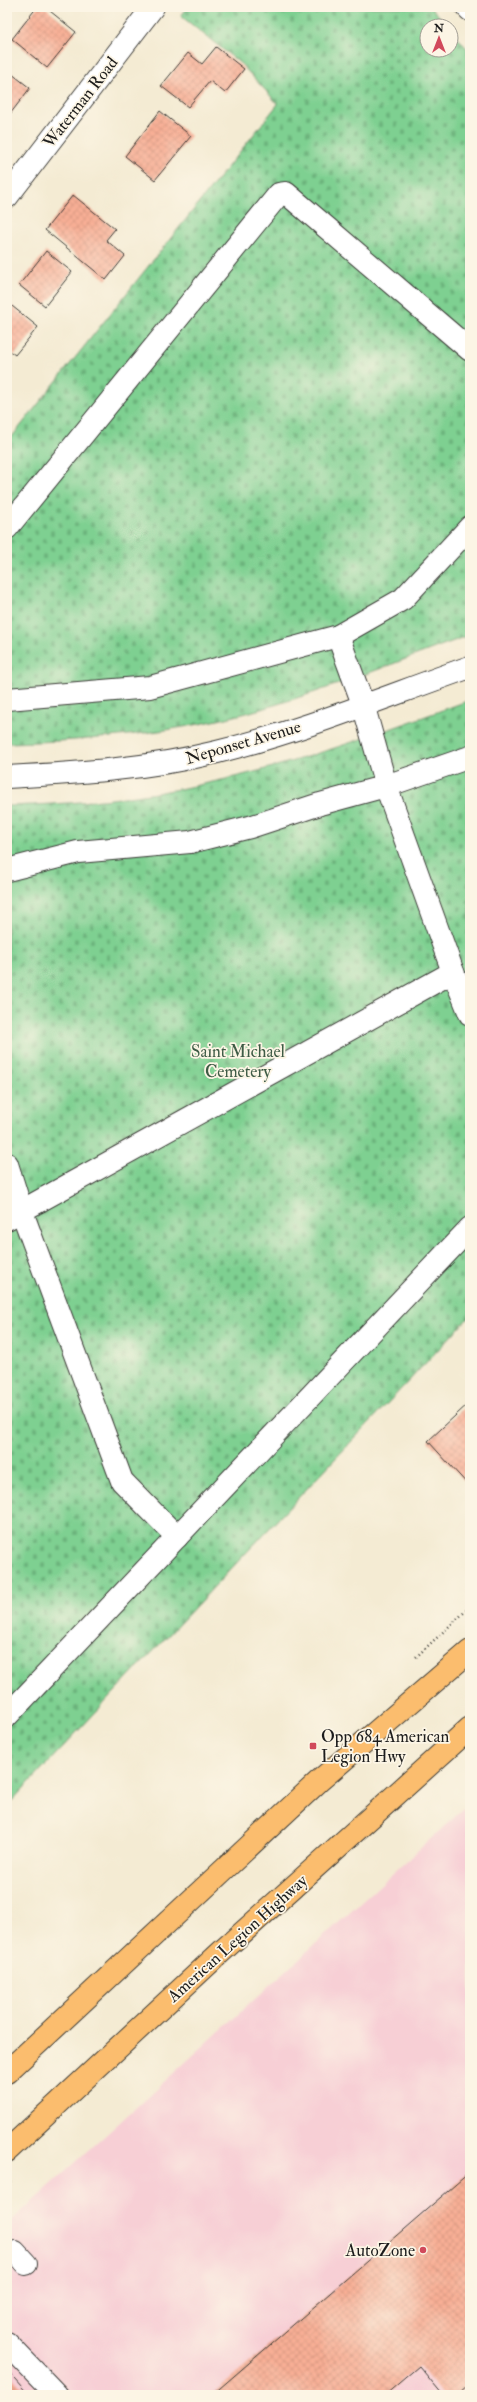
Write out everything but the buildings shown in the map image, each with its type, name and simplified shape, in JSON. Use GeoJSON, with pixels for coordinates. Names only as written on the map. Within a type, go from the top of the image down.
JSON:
{"type":"FeatureCollection","features":[{"type":"Feature","properties":{"kind":"main road"},"geometry":{"type":"LineString","coordinates":[[7,2072],[319,1781],[470,1651]]}},
{"type":"Feature","properties":{"kind":"main road","name":"American Legion Highway"},"geometry":{"type":"LineString","coordinates":[[7,2151],[221,1952],[470,1728]]}},
{"type":"Feature","properties":{"kind":"street","name":"Waterman Road"},"geometry":{"type":"LineString","coordinates":[[7,197],[153,7]]}},
{"type":"Feature","properties":{"kind":"street"},"geometry":{"type":"LineString","coordinates":[[467,7],[470,10]]}},
{"type":"Feature","properties":{"kind":"street"},"geometry":{"type":"LineString","coordinates":[[7,528],[279,194],[286,193],[470,350]]}},
{"type":"Feature","properties":{"kind":"street"},"geometry":{"type":"LineString","coordinates":[[7,699],[150,687],[338,636],[403,598],[470,527]]}},
{"type":"Feature","properties":{"kind":"street"},"geometry":{"type":"LineString","coordinates":[[338,636],[363,704],[386,786],[453,972],[470,1014]]}},
{"type":"Feature","properties":{"kind":"street","name":"Neponset Avenue"},"geometry":{"type":"LineString","coordinates":[[7,777],[117,770],[166,763],[256,741],[470,666]]}},
{"type":"Feature","properties":{"kind":"street"},"geometry":{"type":"LineString","coordinates":[[7,870],[78,852],[190,842],[250,827],[320,804],[386,786],[470,757]]}},
{"type":"Feature","properties":{"kind":"street"},"geometry":{"type":"LineString","coordinates":[[14,1216],[453,972]]}},
{"type":"Feature","properties":{"kind":"street"},"geometry":{"type":"LineString","coordinates":[[7,1164],[14,1216],[122,1481],[177,1537]]}},
{"type":"Feature","properties":{"kind":"street"},"geometry":{"type":"LineString","coordinates":[[7,1716],[470,1228]]}},
{"type":"Feature","properties":{"kind":"street"},"geometry":{"type":"LineString","coordinates":[[7,2343],[57,2395]]}},
{"type":"Feature","properties":{"kind":"shaded area"},"geometry":{"type":"Polygon","coordinates":[[[470,1803],[470,2395],[7,2395],[7,2225],[470,1803]]]}},
{"type":"Feature","properties":{"kind":"green space"},"geometry":{"type":"Polygon","coordinates":[[[188,7],[431,7],[441,18],[419,18],[419,58],[459,58],[459,39],[470,52],[470,635],[314,693],[230,717],[167,730],[103,738],[7,743],[7,443],[278,104],[241,64],[181,16],[188,7]]]}},
{"type":"Feature","properties":{"kind":"green space","name":"Saint Michael Cemetery"},"geometry":{"type":"Polygon","coordinates":[[[470,700],[470,1316],[7,1806],[7,806],[58,804],[108,799],[158,793],[208,783],[308,757],[470,700]]]}},
{"type":"Feature","properties":{"kind":"place","name":"Opp 684 American Legion Hwy"},"geometry":{"type":"Point","coordinates":[313,1746]}},
{"type":"Feature","properties":{"kind":"place","name":"AutoZone"},"geometry":{"type":"Point","coordinates":[423,2250]}}]}
